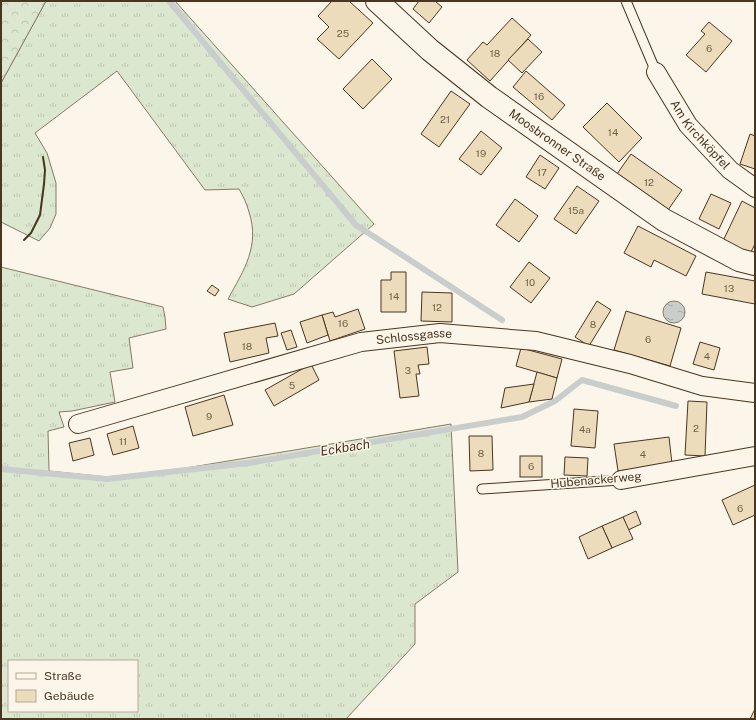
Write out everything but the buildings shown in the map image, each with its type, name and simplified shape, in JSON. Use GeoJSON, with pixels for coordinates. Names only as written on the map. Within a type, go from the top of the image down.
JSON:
{"type":"FeatureCollection","features":[{"type":"Feature","properties":{"kind":"main road","name":"Moosbronner Straße"},"geometry":{"type":"LineString","coordinates":[[377,1],[430,50],[490,97],[664,220],[739,260],[755,264]]}},
{"type":"Feature","properties":{"kind":"street","name":"Am Kirchköpfel"},"geometry":{"type":"LineString","coordinates":[[656,72],[688,125],[730,170],[755,188]]}},
{"type":"Feature","properties":{"kind":"street","name":"Schlossgasse"},"geometry":{"type":"LineString","coordinates":[[78,424],[361,342],[440,333],[536,341],[630,364],[702,386],[755,393]]}},
{"type":"Feature","properties":{"kind":"street","name":"Hubenackerweg"},"geometry":{"type":"LineString","coordinates":[[621,480],[755,456]]}},
{"type":"Feature","properties":{"kind":"lane"},"geometry":{"type":"LineString","coordinates":[[626,1],[656,72]]}},
{"type":"Feature","properties":{"kind":"lane","name":"Hubenackerweg"},"geometry":{"type":"LineString","coordinates":[[482,489],[621,480]]}},
{"type":"Feature","properties":{"kind":"green space"},"geometry":{"type":"Polygon","coordinates":[[[1,1],[46,1],[1,83],[1,1]]]}},
{"type":"Feature","properties":{"kind":"green space"},"geometry":{"type":"Polygon","coordinates":[[[46,1],[175,1],[374,224],[294,294],[252,307],[228,299],[245,268],[249,257],[253,236],[252,224],[243,197],[239,189],[205,190],[117,71],[35,133],[47,153],[56,183],[56,214],[50,228],[39,241],[1,222],[1,83],[46,1]]]}},
{"type":"Feature","properties":{"kind":"green space"},"geometry":{"type":"Polygon","coordinates":[[[1,267],[163,307],[166,329],[129,338],[133,368],[110,372],[115,402],[72,411],[59,412],[64,427],[48,431],[49,471],[107,477],[180,469],[451,424],[458,572],[415,604],[415,644],[346,719],[1,719],[1,267]]]}},
{"type":"Feature","properties":{"kind":"water"},"geometry":{"type":"Polygon","coordinates":[[[674,301],[682,304],[685,312],[682,320],[674,323],[666,320],[663,312],[666,304],[674,301]]]}},
{"type":"Feature","properties":{"kind":"waterway"},"geometry":{"type":"LineString","coordinates":[[169,1],[356,225],[502,320]]}},
{"type":"Feature","properties":{"kind":"waterway","name":"Eckbach"},"geometry":{"type":"LineString","coordinates":[[1,469],[107,479],[248,463],[522,417],[555,401],[582,380],[676,406]]}},
{"type":"Feature","properties":{"kind":"wall"},"geometry":{"type":"LineString","coordinates":[[24,240],[31,233],[40,215],[45,170],[43,157]]}}]}
